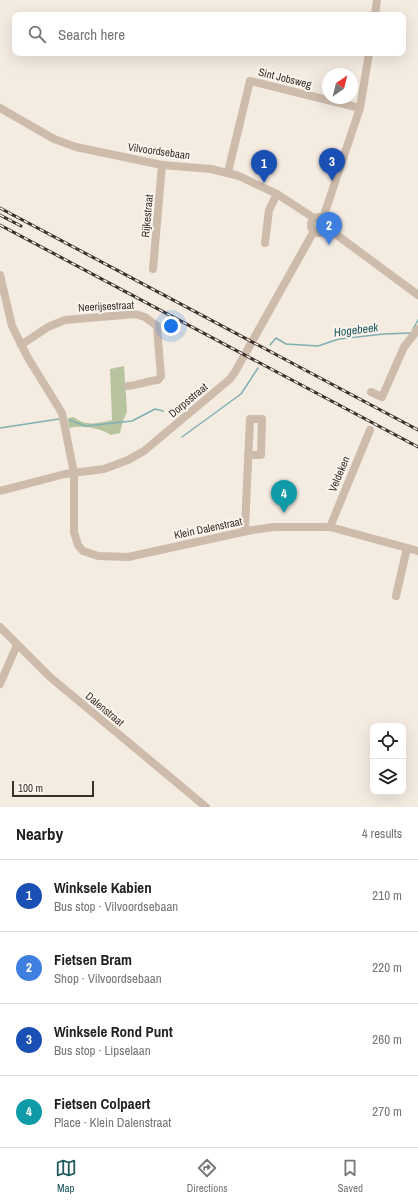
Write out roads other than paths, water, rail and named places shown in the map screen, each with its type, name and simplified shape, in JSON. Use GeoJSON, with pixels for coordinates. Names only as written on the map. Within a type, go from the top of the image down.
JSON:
{"type":"FeatureCollection","features":[{"type":"Feature","properties":{"kind":"street"},"geometry":{"type":"LineString","coordinates":[[375,12],[377,0]]}},
{"type":"Feature","properties":{"kind":"street"},"geometry":{"type":"LineString","coordinates":[[318,218],[325,220],[326,226],[323,232],[314,231],[311,226],[318,218],[360,108],[369,56]]}},
{"type":"Feature","properties":{"kind":"street","name":"Sint Jobsweg"},"geometry":{"type":"LineString","coordinates":[[228,172],[250,81],[360,108]]}},
{"type":"Feature","properties":{"kind":"street","name":"Vilvoordsebaan"},"geometry":{"type":"LineString","coordinates":[[0,108],[54,139],[97,152],[162,165],[228,172],[253,181],[318,218]]}},
{"type":"Feature","properties":{"kind":"street","name":"Rijkestraat"},"geometry":{"type":"LineString","coordinates":[[153,269],[162,165]]}},
{"type":"Feature","properties":{"kind":"street"},"geometry":{"type":"LineString","coordinates":[[265,243],[269,210],[277,194]]}},
{"type":"Feature","properties":{"kind":"street"},"geometry":{"type":"LineString","coordinates":[[326,226],[418,295]]}},
{"type":"Feature","properties":{"kind":"street","name":"Dorpsstraat"},"geometry":{"type":"LineString","coordinates":[[0,491],[74,473],[113,466],[144,452],[230,379],[238,368],[314,231]]}},
{"type":"Feature","properties":{"kind":"street"},"geometry":{"type":"LineString","coordinates":[[0,275],[12,326],[21,345],[62,413],[74,473]]}},
{"type":"Feature","properties":{"kind":"street","name":"Neerijsestraat"},"geometry":{"type":"LineString","coordinates":[[21,345],[48,327],[65,320],[135,314],[145,317],[157,326],[161,376],[158,380],[144,381],[139,385],[128,386]]}},
{"type":"Feature","properties":{"kind":"street"},"geometry":{"type":"LineString","coordinates":[[371,392],[382,397],[404,347],[418,329]]}},
{"type":"Feature","properties":{"kind":"street","name":"Veldeken"},"geometry":{"type":"LineString","coordinates":[[330,527],[370,430]]}},
{"type":"Feature","properties":{"kind":"street"},"geometry":{"type":"LineString","coordinates":[[246,531],[248,455]]}},
{"type":"Feature","properties":{"kind":"street","name":"Klein Dalenstraat"},"geometry":{"type":"LineString","coordinates":[[74,473],[76,541],[83,551],[90,555],[103,557],[128,556],[246,531],[274,527],[330,527],[418,551]]}},
{"type":"Feature","properties":{"kind":"street"},"geometry":{"type":"LineString","coordinates":[[396,596],[407,548]]}},
{"type":"Feature","properties":{"kind":"street","name":"Dalenstraat"},"geometry":{"type":"LineString","coordinates":[[0,627],[50,677],[194,803],[206,807]]}},
{"type":"Feature","properties":{"kind":"street"},"geometry":{"type":"LineString","coordinates":[[0,684],[17,645]]}},
{"type":"Feature","properties":{"kind":"waterway","name":"Hogebeek"},"geometry":{"type":"LineString","coordinates":[[413,329],[418,320]]}},
{"type":"Feature","properties":{"kind":"waterway","name":"Hogebeek"},"geometry":{"type":"LineString","coordinates":[[270,345],[276,338],[286,344],[318,346],[339,339],[410,333]]}},
{"type":"Feature","properties":{"kind":"waterway","name":"Hogebeek"},"geometry":{"type":"LineString","coordinates":[[182,437],[241,394],[258,368]]}},
{"type":"Feature","properties":{"kind":"waterway","name":"Hogebeek"},"geometry":{"type":"LineString","coordinates":[[69,420],[86,426],[132,421],[155,409],[163,411]]}},
{"type":"Feature","properties":{"kind":"waterway","name":"Hogebeek"},"geometry":{"type":"LineString","coordinates":[[0,428],[59,419]]}},
{"type":"Feature","properties":{"kind":"railway"},"geometry":{"type":"LineString","coordinates":[[0,208],[418,430]]}},
{"type":"Feature","properties":{"kind":"railway"},"geometry":{"type":"LineString","coordinates":[[0,215],[21,226]]}},
{"type":"Feature","properties":{"kind":"railway"},"geometry":{"type":"LineString","coordinates":[[0,225],[418,447]]}},
{"type":"Feature","properties":{"kind":"place","name":"Winksele Rond Punt"},"geometry":{"type":"Point","coordinates":[332,181]}},
{"type":"Feature","properties":{"kind":"place","name":"Winksele Kabien"},"geometry":{"type":"Point","coordinates":[264,183]}},
{"type":"Feature","properties":{"kind":"place","name":"Fietsen Bram"},"geometry":{"type":"Point","coordinates":[329,245]}},
{"type":"Feature","properties":{"kind":"place","name":"Fietsen Colpaert"},"geometry":{"type":"Point","coordinates":[284,513]}}]}
